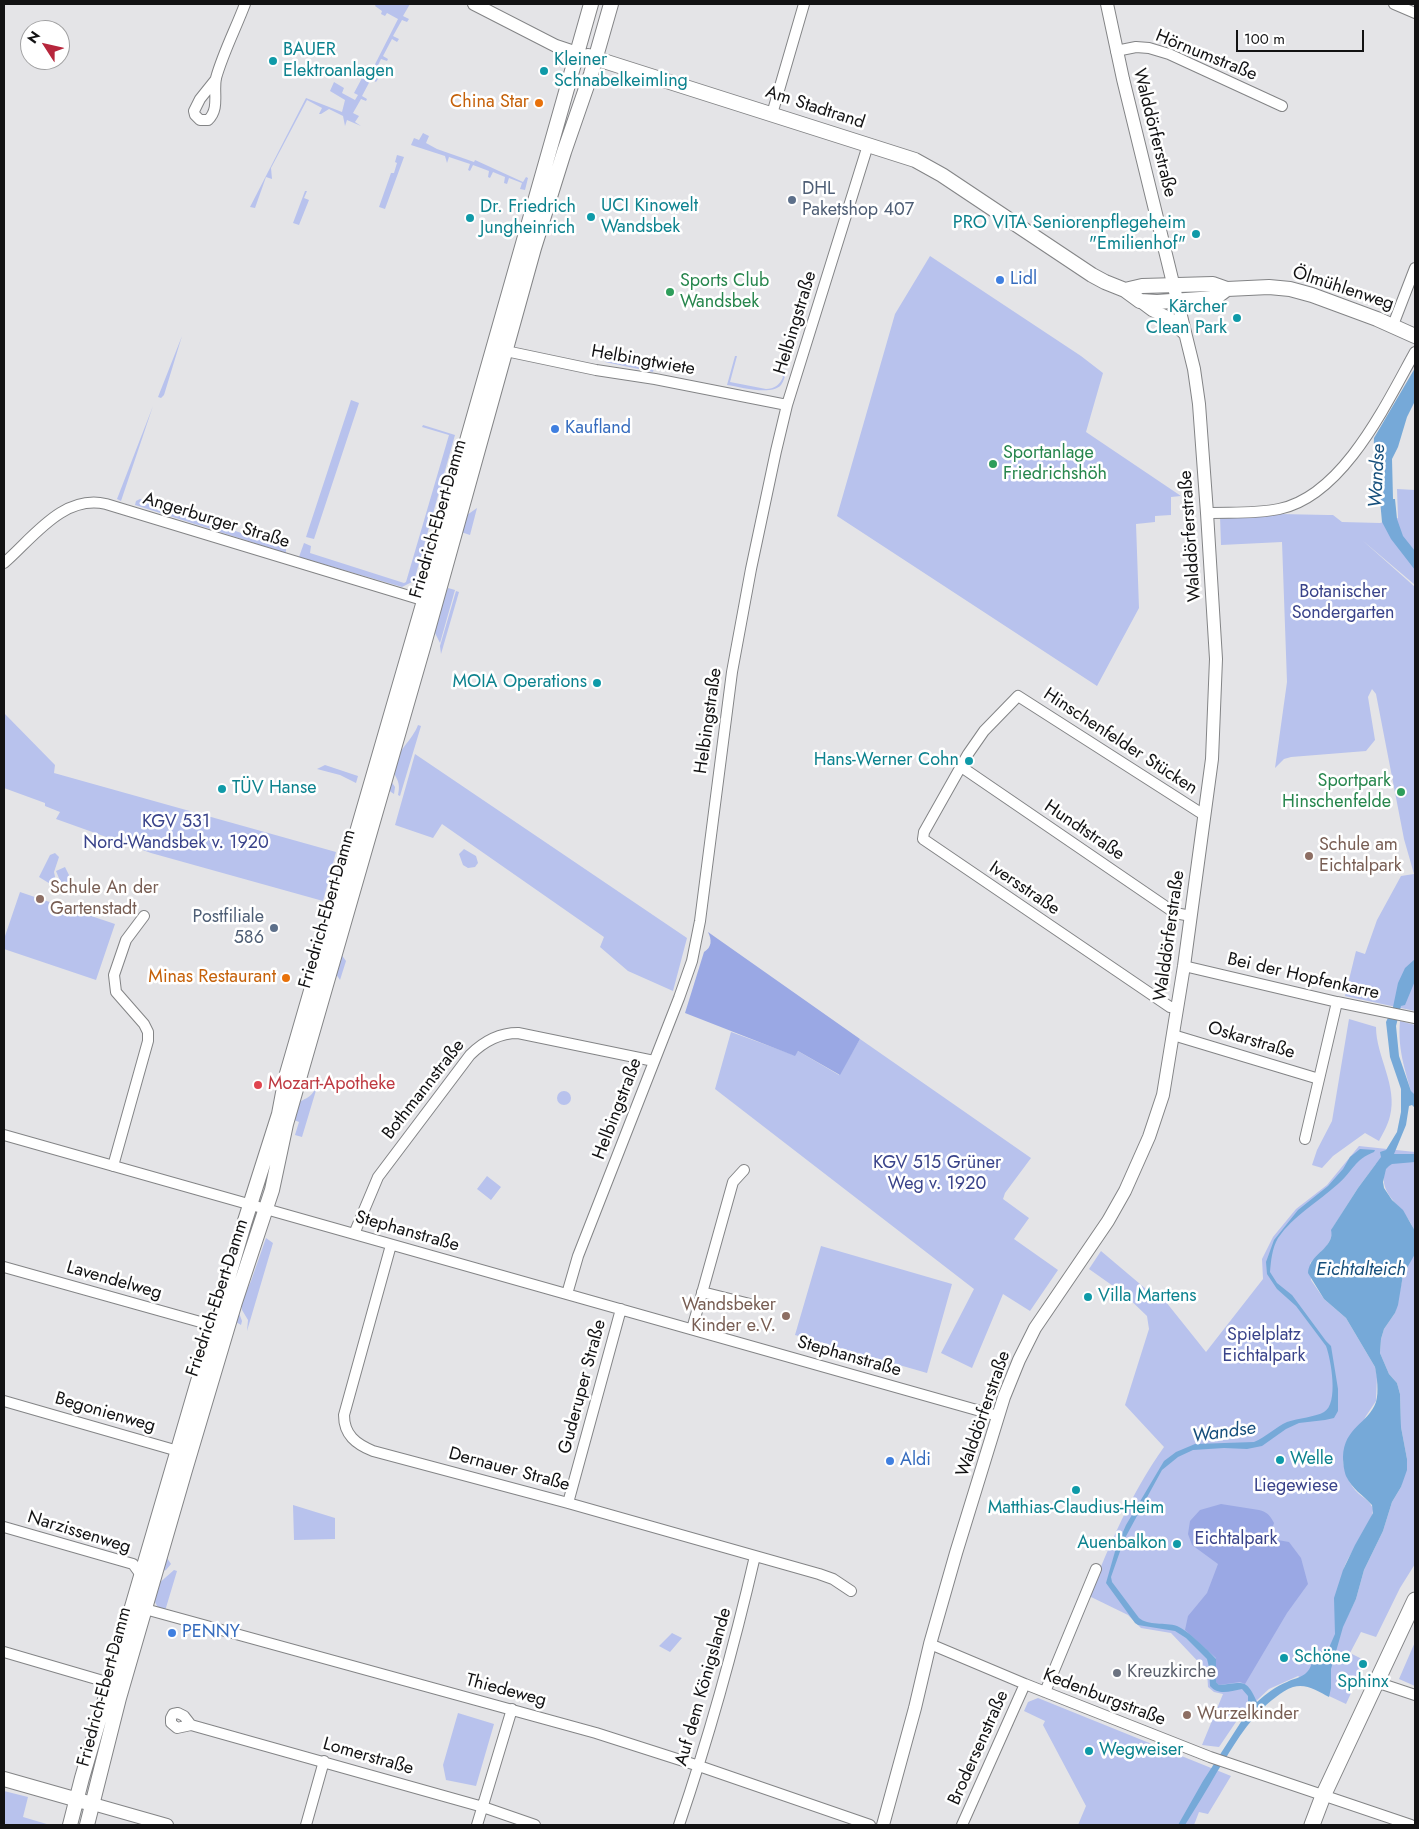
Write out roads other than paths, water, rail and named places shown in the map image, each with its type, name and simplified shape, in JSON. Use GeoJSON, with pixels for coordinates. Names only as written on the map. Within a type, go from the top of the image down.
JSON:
{"type":"FeatureCollection","features":[{"type":"Feature","properties":{"kind":"main road","name":"Friedrich-Ebert-Damm"},"geometry":{"type":"LineString","coordinates":[[499,350],[591,4]]}},
{"type":"Feature","properties":{"kind":"main road","name":"Friedrich-Ebert-Damm"},"geometry":{"type":"LineString","coordinates":[[87,1825],[120,1698],[185,1470],[235,1302],[266,1209],[286,1124],[429,602],[456,476],[596,58],[611,4]]}},
{"type":"Feature","properties":{"kind":"main road","name":"Am Stadtrand"},"geometry":{"type":"LineString","coordinates":[[577,52],[915,160],[942,175],[1099,279],[1125,290],[1140,300],[1178,302]]}},
{"type":"Feature","properties":{"kind":"main road","name":"Ölmühlenweg"},"geometry":{"type":"LineString","coordinates":[[1174,286],[1212,284],[1227,289],[1269,287],[1301,291],[1394,326],[1415,336]]}},
{"type":"Feature","properties":{"kind":"main road"},"geometry":{"type":"LineString","coordinates":[[1125,290],[1142,286],[1174,286]]}},
{"type":"Feature","properties":{"kind":"main road","name":"Ölmühlenweg"},"geometry":{"type":"LineString","coordinates":[[1178,302],[1215,298],[1227,289]]}},
{"type":"Feature","properties":{"kind":"main road","name":"Friedrich-Ebert-Damm"},"geometry":{"type":"LineString","coordinates":[[70,1825],[249,1205],[279,1114],[286,1077],[429,602]]}},
{"type":"Feature","properties":{"kind":"main road"},"geometry":{"type":"LineString","coordinates":[[1312,1825],[1323,1796],[1415,1600]]}},
{"type":"Feature","properties":{"kind":"main road"},"geometry":{"type":"LineString","coordinates":[[4,1779],[93,1804]]}},
{"type":"Feature","properties":{"kind":"street"},"geometry":{"type":"LineString","coordinates":[[216,80],[245,4]]}},
{"type":"Feature","properties":{"kind":"street","name":"Am Stadtrand"},"geometry":{"type":"LineString","coordinates":[[474,4],[556,46],[577,52]]}},
{"type":"Feature","properties":{"kind":"street"},"geometry":{"type":"LineString","coordinates":[[772,114],[804,4]]}},
{"type":"Feature","properties":{"kind":"street","name":"Walddörferstraße"},"geometry":{"type":"LineString","coordinates":[[883,1825],[915,1708],[930,1644],[998,1416],[1019,1360],[1035,1328],[1108,1221],[1125,1191],[1149,1137],[1163,1095],[1174,1035],[1212,759],[1216,659],[1199,404],[1194,366],[1116,51],[1107,4]]}},
{"type":"Feature","properties":{"kind":"street"},"geometry":{"type":"LineString","coordinates":[[1394,4],[1415,13]]}},
{"type":"Feature","properties":{"kind":"street","name":"Hörnumstraße"},"geometry":{"type":"LineString","coordinates":[[1116,51],[1136,47],[1149,48],[1168,54],[1282,106]]}},
{"type":"Feature","properties":{"kind":"street","name":"Helbingstraße"},"geometry":{"type":"LineString","coordinates":[[567,1294],[578,1256],[679,998],[697,938],[732,672],[758,531],[787,405],[868,145]]}},
{"type":"Feature","properties":{"kind":"street"},"geometry":{"type":"LineString","coordinates":[[1394,326],[1415,268]]}},
{"type":"Feature","properties":{"kind":"street"},"geometry":{"type":"LineString","coordinates":[[1140,300],[1152,310],[1169,318],[1187,335]]}},
{"type":"Feature","properties":{"kind":"street","name":"Helbingtwiete"},"geometry":{"type":"LineString","coordinates":[[499,350],[787,405]]}},
{"type":"Feature","properties":{"kind":"street"},"geometry":{"type":"LineString","coordinates":[[1207,514],[1281,509],[1306,498],[1322,487],[1357,450],[1415,352]]}},
{"type":"Feature","properties":{"kind":"street","name":"Angerburger Straße"},"geometry":{"type":"LineString","coordinates":[[4,563],[62,511],[79,504],[100,503],[429,602]]}},
{"type":"Feature","properties":{"kind":"street","name":"Hinschenfelder Stücken"},"geometry":{"type":"LineString","coordinates":[[960,766],[984,732],[1018,696],[1204,815]]}},
{"type":"Feature","properties":{"kind":"street","name":"Hundtstraße"},"geometry":{"type":"LineString","coordinates":[[960,766],[1175,913],[1191,916]]}},
{"type":"Feature","properties":{"kind":"street","name":"Iversstraße"},"geometry":{"type":"LineString","coordinates":[[960,766],[924,832],[923,839],[1170,1007],[1177,1008]]}},
{"type":"Feature","properties":{"kind":"street"},"geometry":{"type":"LineString","coordinates":[[113,1166],[148,1041],[148,1032],[144,1024],[116,992],[114,975],[126,940],[144,916]]}},
{"type":"Feature","properties":{"kind":"street","name":"Bei der Hopfenkarre"},"geometry":{"type":"LineString","coordinates":[[1184,966],[1410,1018]]}},
{"type":"Feature","properties":{"kind":"street"},"geometry":{"type":"LineString","coordinates":[[1305,1139],[1337,1002]]}},
{"type":"Feature","properties":{"kind":"street","name":"Bothmannstraße"},"geometry":{"type":"LineString","coordinates":[[354,1234],[378,1177],[470,1054],[480,1045],[497,1036],[518,1033],[654,1061]]}},
{"type":"Feature","properties":{"kind":"street","name":"Oskarstraße"},"geometry":{"type":"LineString","coordinates":[[1174,1035],[1319,1079]]}},
{"type":"Feature","properties":{"kind":"street","name":"Stephanstraße"},"geometry":{"type":"LineString","coordinates":[[4,1135],[998,1416]]}},
{"type":"Feature","properties":{"kind":"street"},"geometry":{"type":"LineString","coordinates":[[692,1329],[733,1182],[744,1170]]}},
{"type":"Feature","properties":{"kind":"street","name":"Dernauer Straße"},"geometry":{"type":"LineString","coordinates":[[391,1245],[345,1409],[344,1421],[351,1437],[358,1444],[372,1450],[819,1574],[832,1579],[852,1591]]}},
{"type":"Feature","properties":{"kind":"street","name":"Lavendelweg"},"geometry":{"type":"LineString","coordinates":[[4,1267],[204,1323],[212,1332]]}},
{"type":"Feature","properties":{"kind":"street"},"geometry":{"type":"LineString","coordinates":[[702,1292],[750,1304]]}},
{"type":"Feature","properties":{"kind":"street","name":"Guderuper Straße"},"geometry":{"type":"LineString","coordinates":[[568,1503],[621,1309]]}},
{"type":"Feature","properties":{"kind":"street","name":"Begonienweg"},"geometry":{"type":"LineString","coordinates":[[4,1400],[178,1451]]}},
{"type":"Feature","properties":{"kind":"street"},"geometry":{"type":"LineString","coordinates":[[178,1451],[185,1470]]}},
{"type":"Feature","properties":{"kind":"street","name":"Narzissenweg"},"geometry":{"type":"LineString","coordinates":[[4,1527],[133,1564],[141,1575]]}},
{"type":"Feature","properties":{"kind":"street","name":"Auf dem Königslande"},"geometry":{"type":"LineString","coordinates":[[679,1825],[699,1766],[723,1682],[755,1556]]}},
{"type":"Feature","properties":{"kind":"street"},"geometry":{"type":"LineString","coordinates":[[1045,1692],[1096,1569]]}},
{"type":"Feature","properties":{"kind":"street"},"geometry":{"type":"LineString","coordinates":[[135,1597],[141,1607],[145,1609]]}},
{"type":"Feature","properties":{"kind":"street","name":"Thiedeweg"},"geometry":{"type":"LineString","coordinates":[[145,1609],[596,1732],[870,1825]]}},
{"type":"Feature","properties":{"kind":"street","name":"Kedenburgstraße"},"geometry":{"type":"LineString","coordinates":[[930,1644],[1025,1684],[1210,1757],[1411,1825]]}},
{"type":"Feature","properties":{"kind":"street"},"geometry":{"type":"LineString","coordinates":[[4,1652],[110,1683],[120,1698]]}},
{"type":"Feature","properties":{"kind":"street"},"geometry":{"type":"LineString","coordinates":[[1376,1682],[1415,1696]]}},
{"type":"Feature","properties":{"kind":"street","name":"Brodersenstraße"},"geometry":{"type":"LineString","coordinates":[[962,1825],[1025,1684]]}},
{"type":"Feature","properties":{"kind":"street"},"geometry":{"type":"LineString","coordinates":[[478,1825],[512,1710]]}},
{"type":"Feature","properties":{"kind":"street","name":"Lomerstraße"},"geometry":{"type":"LineString","coordinates":[[191,1725],[483,1807],[535,1825]]}},
{"type":"Feature","properties":{"kind":"street"},"geometry":{"type":"LineString","coordinates":[[306,1825],[324,1761]]}},
{"type":"Feature","properties":{"kind":"street"},"geometry":{"type":"LineString","coordinates":[[93,1804],[167,1825]]}},
{"type":"Feature","properties":{"kind":"water"},"geometry":{"type":"Polygon","coordinates":[[[1415,368],[1415,401],[1407,417],[1398,447],[1392,459],[1393,499],[1395,499],[1397,519],[1403,536],[1415,551],[1415,570],[1391,539],[1382,522],[1380,500],[1383,498],[1385,460],[1376,450],[1374,438],[1415,368]]]}},
{"type":"Feature","properties":{"kind":"water","name":"Eichtalteich"},"geometry":{"type":"Polygon","coordinates":[[[1415,959],[1415,981],[1405,1005],[1401,1006],[1396,1026],[1399,1056],[1411,1091],[1415,1095],[1415,1108],[1412,1105],[1409,1106],[1406,1125],[1394,1154],[1415,1154],[1415,1162],[1392,1164],[1386,1169],[1383,1182],[1384,1188],[1392,1200],[1403,1210],[1415,1231],[1415,1254],[1403,1275],[1398,1305],[1384,1329],[1380,1353],[1389,1374],[1397,1383],[1400,1394],[1401,1427],[1407,1459],[1407,1470],[1401,1487],[1392,1502],[1383,1531],[1364,1570],[1356,1599],[1343,1627],[1331,1669],[1329,1697],[1312,1688],[1298,1686],[1284,1691],[1266,1705],[1236,1741],[1185,1825],[1178,1825],[1203,1781],[1248,1711],[1248,1696],[1242,1689],[1221,1692],[1213,1689],[1210,1686],[1207,1659],[1186,1638],[1175,1631],[1135,1623],[1106,1583],[1116,1548],[1126,1525],[1164,1461],[1176,1452],[1195,1444],[1254,1442],[1287,1422],[1321,1414],[1329,1407],[1333,1391],[1330,1361],[1326,1346],[1296,1306],[1277,1289],[1267,1274],[1266,1262],[1274,1240],[1298,1210],[1328,1186],[1343,1169],[1350,1157],[1360,1149],[1375,1150],[1362,1158],[1338,1184],[1284,1230],[1274,1246],[1271,1259],[1270,1272],[1277,1283],[1292,1295],[1331,1346],[1338,1389],[1338,1411],[1334,1418],[1299,1423],[1286,1429],[1262,1446],[1247,1449],[1193,1450],[1178,1457],[1162,1470],[1124,1540],[1111,1577],[1112,1582],[1139,1618],[1147,1622],[1177,1626],[1186,1632],[1216,1659],[1216,1682],[1219,1685],[1243,1683],[1250,1689],[1257,1702],[1279,1686],[1301,1677],[1308,1671],[1318,1654],[1328,1650],[1335,1634],[1334,1598],[1343,1570],[1373,1513],[1372,1505],[1348,1481],[1344,1469],[1344,1447],[1347,1439],[1368,1416],[1376,1402],[1377,1384],[1375,1367],[1346,1318],[1324,1299],[1308,1271],[1313,1261],[1330,1240],[1331,1230],[1381,1157],[1380,1152],[1386,1150],[1397,1132],[1401,1112],[1401,1089],[1390,1057],[1386,1022],[1393,1007],[1398,983],[1405,968],[1415,959]]]}},
{"type":"Feature","properties":{"kind":"place","name":"BAUER Elektroanlagen"},"geometry":{"type":"Point","coordinates":[273,61]}},
{"type":"Feature","properties":{"kind":"place","name":"Kleiner Schnabelkeimling"},"geometry":{"type":"Point","coordinates":[544,71]}},
{"type":"Feature","properties":{"kind":"place","name":"China Star"},"geometry":{"type":"Point","coordinates":[539,103]}},
{"type":"Feature","properties":{"kind":"place","name":"DHL Paketshop 407"},"geometry":{"type":"Point","coordinates":[792,200]}},
{"type":"Feature","properties":{"kind":"place","name":"UCI Kinowelt Wandsbek"},"geometry":{"type":"Point","coordinates":[591,217]}},
{"type":"Feature","properties":{"kind":"place","name":"Dr. Friedrich Jungheinrich"},"geometry":{"type":"Point","coordinates":[470,218]}},
{"type":"Feature","properties":{"kind":"place","name":"PRO VITA Seniorenpflegeheim \"Emilienhof\""},"geometry":{"type":"Point","coordinates":[1196,234]}},
{"type":"Feature","properties":{"kind":"place","name":"Lidl"},"geometry":{"type":"Point","coordinates":[1000,280]}},
{"type":"Feature","properties":{"kind":"place","name":"Sports Club Wandsbek"},"geometry":{"type":"Point","coordinates":[670,292]}},
{"type":"Feature","properties":{"kind":"place","name":"Kärcher Clean Park"},"geometry":{"type":"Point","coordinates":[1237,318]}},
{"type":"Feature","properties":{"kind":"place","name":"Kaufland"},"geometry":{"type":"Point","coordinates":[555,429]}},
{"type":"Feature","properties":{"kind":"place","name":"Sportanlage Friedrichshöh"},"geometry":{"type":"Point","coordinates":[993,464]}},
{"type":"Feature","properties":{"kind":"place","name":"MOIA Operations"},"geometry":{"type":"Point","coordinates":[597,683]}},
{"type":"Feature","properties":{"kind":"place","name":"Hans-Werner Cohn"},"geometry":{"type":"Point","coordinates":[969,761]}},
{"type":"Feature","properties":{"kind":"place","name":"TÜV Hanse"},"geometry":{"type":"Point","coordinates":[222,789]}},
{"type":"Feature","properties":{"kind":"place","name":"Sportpark Hinschenfelde"},"geometry":{"type":"Point","coordinates":[1401,792]}},
{"type":"Feature","properties":{"kind":"place","name":"Schule am Eichtalpark"},"geometry":{"type":"Point","coordinates":[1309,856]}},
{"type":"Feature","properties":{"kind":"place","name":"Schule An der Gartenstadt"},"geometry":{"type":"Point","coordinates":[40,899]}},
{"type":"Feature","properties":{"kind":"place","name":"Postfiliale 586"},"geometry":{"type":"Point","coordinates":[274,928]}},
{"type":"Feature","properties":{"kind":"place","name":"Minas Restaurant"},"geometry":{"type":"Point","coordinates":[286,978]}},
{"type":"Feature","properties":{"kind":"place","name":"Mozart-Apotheke"},"geometry":{"type":"Point","coordinates":[258,1085]}},
{"type":"Feature","properties":{"kind":"place","name":"Villa Martens"},"geometry":{"type":"Point","coordinates":[1088,1297]}},
{"type":"Feature","properties":{"kind":"place","name":"Wandsbeker Kinder e.V."},"geometry":{"type":"Point","coordinates":[786,1316]}},
{"type":"Feature","properties":{"kind":"place","name":"Welle"},"geometry":{"type":"Point","coordinates":[1280,1460]}},
{"type":"Feature","properties":{"kind":"place","name":"Aldi"},"geometry":{"type":"Point","coordinates":[890,1461]}},
{"type":"Feature","properties":{"kind":"place","name":"Matthias-Claudius-Heim"},"geometry":{"type":"Point","coordinates":[1076,1490]}},
{"type":"Feature","properties":{"kind":"place","name":"Auenbalkon"},"geometry":{"type":"Point","coordinates":[1177,1544]}},
{"type":"Feature","properties":{"kind":"place","name":"PENNY"},"geometry":{"type":"Point","coordinates":[172,1633]}},
{"type":"Feature","properties":{"kind":"place","name":"Schöne"},"geometry":{"type":"Point","coordinates":[1284,1658]}},
{"type":"Feature","properties":{"kind":"place","name":"Sphinx"},"geometry":{"type":"Point","coordinates":[1363,1664]}},
{"type":"Feature","properties":{"kind":"place","name":"Kreuzkirche"},"geometry":{"type":"Point","coordinates":[1117,1673]}},
{"type":"Feature","properties":{"kind":"place","name":"Wurzelkinder"},"geometry":{"type":"Point","coordinates":[1187,1715]}},
{"type":"Feature","properties":{"kind":"place","name":"Wegweiser"},"geometry":{"type":"Point","coordinates":[1089,1751]}},
{"type":"Feature","properties":{"kind":"water label","name":"Wandse"},"geometry":{"type":"Point","coordinates":[1378,476]}},
{"type":"Feature","properties":{"kind":"water label","name":"Wandse"},"geometry":{"type":"Point","coordinates":[1224,1433]}},
{"type":"Feature","properties":{"kind":"park label","name":"Botanischer Sondergarten"},"geometry":{"type":"Point","coordinates":[1343,603]}},
{"type":"Feature","properties":{"kind":"park label","name":"KGV 531 Nord-Wandsbek v. 1920"},"geometry":{"type":"Point","coordinates":[176,833]}},
{"type":"Feature","properties":{"kind":"park label","name":"KGV 515 Grüner Weg v. 1920"},"geometry":{"type":"Point","coordinates":[937,1174]}},
{"type":"Feature","properties":{"kind":"park label","name":"Spielplatz Eichtalpark"},"geometry":{"type":"Point","coordinates":[1264,1346]}},
{"type":"Feature","properties":{"kind":"park label","name":"Liegewiese"},"geometry":{"type":"Point","coordinates":[1296,1487]}},
{"type":"Feature","properties":{"kind":"park label","name":"Eichtalpark"},"geometry":{"type":"Point","coordinates":[1236,1540]}}]}
